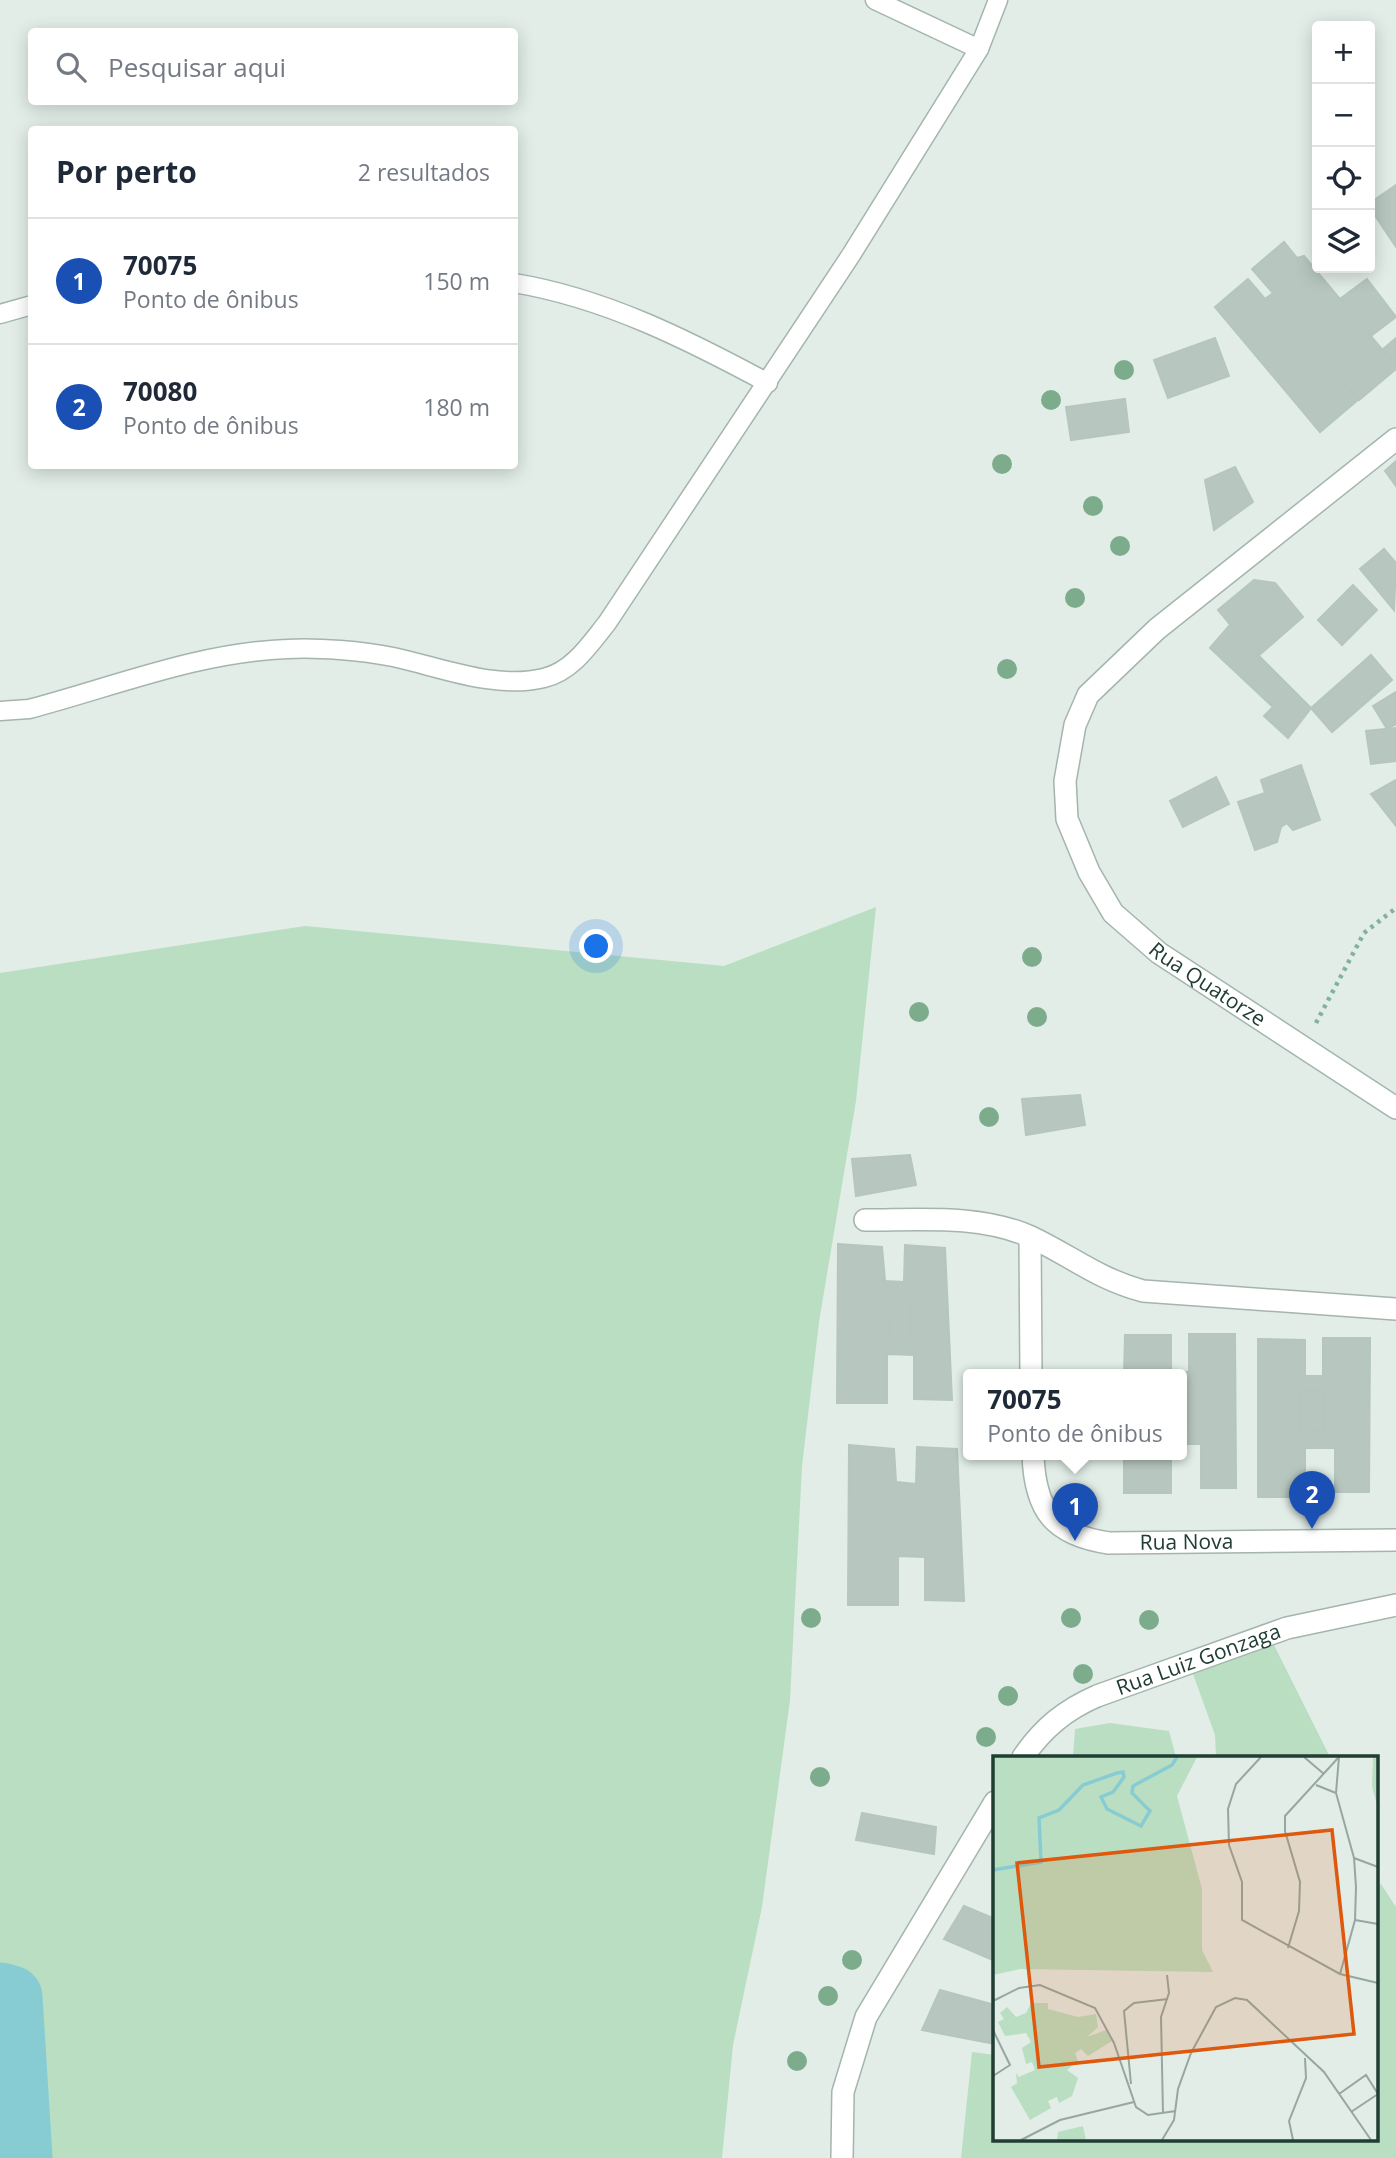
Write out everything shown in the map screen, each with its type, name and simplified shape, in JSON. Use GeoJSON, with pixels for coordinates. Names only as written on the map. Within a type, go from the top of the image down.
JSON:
{"type":"FeatureCollection","features":[{"type":"Feature","properties":{"kind":"street","name":"Rua Quatorze"},"geometry":{"type":"LineString","coordinates":[[1396,439],[1157,629],[1088,695],[1076,725],[1065,781],[1068,819],[1089,872],[1114,913],[1159,953],[1396,1108]]}},
{"type":"Feature","properties":{"kind":"street"},"geometry":{"type":"LineString","coordinates":[[865,1220],[944,1220],[990,1225],[1030,1237],[1109,1281],[1143,1291],[1396,1309]]}},
{"type":"Feature","properties":{"kind":"street"},"geometry":{"type":"LineString","coordinates":[[1030,1237],[1031,1369]]}},
{"type":"Feature","properties":{"kind":"street","name":"Rua Nova"},"geometry":{"type":"LineString","coordinates":[[1034,1460],[1043,1504],[1057,1525],[1077,1538],[1109,1543],[1396,1540]]}},
{"type":"Feature","properties":{"kind":"street","name":"Rua Luiz Gonzaga"},"geometry":{"type":"LineString","coordinates":[[1024,1756],[1038,1736],[1067,1709],[1097,1696],[1287,1628],[1396,1605]]}},
{"type":"Feature","properties":{"kind":"street"},"geometry":{"type":"LineString","coordinates":[[842,2158],[843,2092],[866,2017],[993,1805]]}},
{"type":"Feature","properties":{"kind":"lane"},"geometry":{"type":"LineString","coordinates":[[875,0],[979,48]]}},
{"type":"Feature","properties":{"kind":"lane"},"geometry":{"type":"LineString","coordinates":[[0,711],[29,709],[206,659],[288,649],[389,656],[485,678],[516,681],[565,669],[607,623],[768,383],[979,48],[998,0]]}},
{"type":"Feature","properties":{"kind":"lane"},"geometry":{"type":"LineString","coordinates":[[518,284],[636,318],[697,345],[768,383]]}},
{"type":"Feature","properties":{"kind":"lane"},"geometry":{"type":"LineString","coordinates":[[0,314],[28,306]]}},
{"type":"Feature","properties":{"kind":"path"},"geometry":{"type":"LineString","coordinates":[[1303,1047],[1364,933],[1396,908]]}},
{"type":"Feature","properties":{"kind":"green space"},"geometry":{"type":"Polygon","coordinates":[[[876,907],[856,1101],[819,1322],[802,1466],[790,1700],[762,1907],[733,2045],[722,2158],[0,2158],[0,973],[305,926],[724,966],[876,907]]]}},
{"type":"Feature","properties":{"kind":"green space"},"geometry":{"type":"Polygon","coordinates":[[[1273,1643],[1330,1756],[1216,1756],[1215,1735],[1193,1674],[1273,1643]]]}},
{"type":"Feature","properties":{"kind":"green space"},"geometry":{"type":"Polygon","coordinates":[[[1110,1723],[1169,1731],[1176,1756],[1073,1756],[1075,1729],[1110,1723]]]}},
{"type":"Feature","properties":{"kind":"green space"},"geometry":{"type":"Polygon","coordinates":[[[1381,1884],[1396,1907],[1396,2158],[961,2158],[972,2052],[993,2055],[993,2140],[1378,2140],[1378,1886],[1381,1884]]]}},
{"type":"Feature","properties":{"kind":"building"},"geometry":{"type":"Polygon","coordinates":[[[1396,185],[1396,247],[1375,216],[1375,200],[1396,185]]]}},
{"type":"Feature","properties":{"kind":"building"},"geometry":{"type":"Polygon","coordinates":[[[1284,242],[1297,258],[1304,256],[1312,266],[1312,273],[1318,273],[1396,366],[1396,369],[1359,400],[1334,372],[1358,400],[1320,432],[1215,307],[1248,279],[1265,299],[1273,293],[1252,269],[1284,242]]]}},
{"type":"Feature","properties":{"kind":"building"},"geometry":{"type":"Polygon","coordinates":[[[1367,279],[1396,317],[1371,336],[1340,299],[1367,279]]]}},
{"type":"Feature","properties":{"kind":"building"},"geometry":{"type":"Polygon","coordinates":[[[1215,338],[1229,376],[1168,398],[1154,360],[1215,338]]]}},
{"type":"Feature","properties":{"kind":"building"},"geometry":{"type":"Polygon","coordinates":[[[1396,338],[1396,364],[1383,349],[1396,338]]]}},
{"type":"Feature","properties":{"kind":"building"},"geometry":{"type":"Polygon","coordinates":[[[1125,399],[1129,432],[1071,440],[1066,407],[1125,399]]]}},
{"type":"Feature","properties":{"kind":"building"},"geometry":{"type":"Polygon","coordinates":[[[1396,461],[1396,486],[1385,471],[1396,461]]]}},
{"type":"Feature","properties":{"kind":"building"},"geometry":{"type":"Polygon","coordinates":[[[1235,467],[1253,502],[1214,530],[1205,480],[1235,467]]]}},
{"type":"Feature","properties":{"kind":"building"},"geometry":{"type":"Polygon","coordinates":[[[1384,549],[1396,563],[1394,610],[1360,569],[1384,549]]]}},
{"type":"Feature","properties":{"kind":"building"},"geometry":{"type":"Polygon","coordinates":[[[1254,580],[1275,583],[1303,617],[1257,657],[1218,610],[1254,580]]]}},
{"type":"Feature","properties":{"kind":"building"},"geometry":{"type":"Polygon","coordinates":[[[1353,585],[1377,610],[1342,645],[1318,620],[1353,585]]]}},
{"type":"Feature","properties":{"kind":"building"},"geometry":{"type":"Polygon","coordinates":[[[1229,626],[1311,708],[1288,738],[1264,716],[1273,707],[1210,648],[1229,626]]]}},
{"type":"Feature","properties":{"kind":"building"},"geometry":{"type":"Polygon","coordinates":[[[1371,655],[1392,680],[1332,732],[1311,708],[1371,655]]]}},
{"type":"Feature","properties":{"kind":"building"},"geometry":{"type":"Polygon","coordinates":[[[1396,692],[1396,724],[1387,729],[1373,706],[1396,692]]]}},
{"type":"Feature","properties":{"kind":"building"},"geometry":{"type":"Polygon","coordinates":[[[1396,728],[1396,761],[1371,764],[1366,731],[1396,728]]]}},
{"type":"Feature","properties":{"kind":"building"},"geometry":{"type":"Polygon","coordinates":[[[1301,765],[1320,820],[1293,830],[1287,823],[1281,827],[1277,842],[1255,850],[1238,802],[1265,793],[1261,780],[1301,765]]]}},
{"type":"Feature","properties":{"kind":"building"},"geometry":{"type":"Polygon","coordinates":[[[1216,777],[1229,804],[1183,827],[1170,801],[1216,777]]]}},
{"type":"Feature","properties":{"kind":"building"},"geometry":{"type":"Polygon","coordinates":[[[1396,780],[1396,826],[1371,794],[1396,780]]]}},
{"type":"Feature","properties":{"kind":"building"},"geometry":{"type":"Polygon","coordinates":[[[1080,1095],[1085,1125],[1026,1135],[1022,1099],[1080,1095]]]}},
{"type":"Feature","properties":{"kind":"building"},"geometry":{"type":"Polygon","coordinates":[[[910,1155],[916,1185],[856,1196],[852,1159],[910,1155]]]}},
{"type":"Feature","properties":{"kind":"building"},"geometry":{"type":"Polygon","coordinates":[[[838,1244],[882,1247],[885,1281],[904,1282],[905,1245],[945,1248],[952,1400],[914,1399],[914,1355],[887,1354],[887,1403],[837,1403],[838,1244]]]}},
{"type":"Feature","properties":{"kind":"building"},"geometry":{"type":"Polygon","coordinates":[[[888,1300],[911,1301],[911,1341],[889,1342],[888,1300]]]}},
{"type":"Feature","properties":{"kind":"building"},"geometry":{"type":"Polygon","coordinates":[[[1189,1334],[1235,1334],[1236,1488],[1201,1488],[1201,1444],[1187,1444],[1189,1334]]]}},
{"type":"Feature","properties":{"kind":"building"},"geometry":{"type":"Polygon","coordinates":[[[1125,1335],[1171,1335],[1171,1369],[1124,1369],[1125,1335]]]}},
{"type":"Feature","properties":{"kind":"building"},"geometry":{"type":"Polygon","coordinates":[[[1323,1338],[1370,1338],[1369,1492],[1335,1492],[1335,1448],[1305,1448],[1305,1497],[1258,1497],[1258,1339],[1305,1340],[1305,1376],[1323,1376],[1323,1338]]]}},
{"type":"Feature","properties":{"kind":"building"},"geometry":{"type":"Polygon","coordinates":[[[1187,1388],[1188,1388],[1187,1428],[1187,1388]]]}},
{"type":"Feature","properties":{"kind":"building"},"geometry":{"type":"Polygon","coordinates":[[[1301,1391],[1323,1391],[1324,1431],[1300,1432],[1301,1391]]]}},
{"type":"Feature","properties":{"kind":"building"},"geometry":{"type":"Polygon","coordinates":[[[849,1445],[894,1449],[896,1482],[916,1484],[917,1447],[957,1449],[964,1601],[925,1600],[925,1557],[898,1556],[898,1605],[848,1605],[849,1445]]]}},
{"type":"Feature","properties":{"kind":"building"},"geometry":{"type":"Polygon","coordinates":[[[1124,1460],[1171,1460],[1171,1493],[1124,1493],[1124,1460]]]}},
{"type":"Feature","properties":{"kind":"building"},"geometry":{"type":"Polygon","coordinates":[[[862,1813],[936,1827],[934,1854],[856,1840],[862,1813]]]}},
{"type":"Feature","properties":{"kind":"building"},"geometry":{"type":"Polygon","coordinates":[[[964,1906],[993,1918],[993,1960],[944,1939],[964,1906]]]}},
{"type":"Feature","properties":{"kind":"building"},"geometry":{"type":"Polygon","coordinates":[[[940,1990],[993,2004],[993,2044],[922,2030],[940,1990]]]}},
{"type":"Feature","properties":{"kind":"waterway"},"geometry":{"type":"LineString","coordinates":[[0,1994],[11,1997],[21,2158]]}},
{"type":"Feature","properties":{"kind":"place","name":"70080"},"geometry":{"type":"Point","coordinates":[1312,1529]}},
{"type":"Feature","properties":{"kind":"place","name":"70075"},"geometry":{"type":"Point","coordinates":[1075,1541]}}]}
